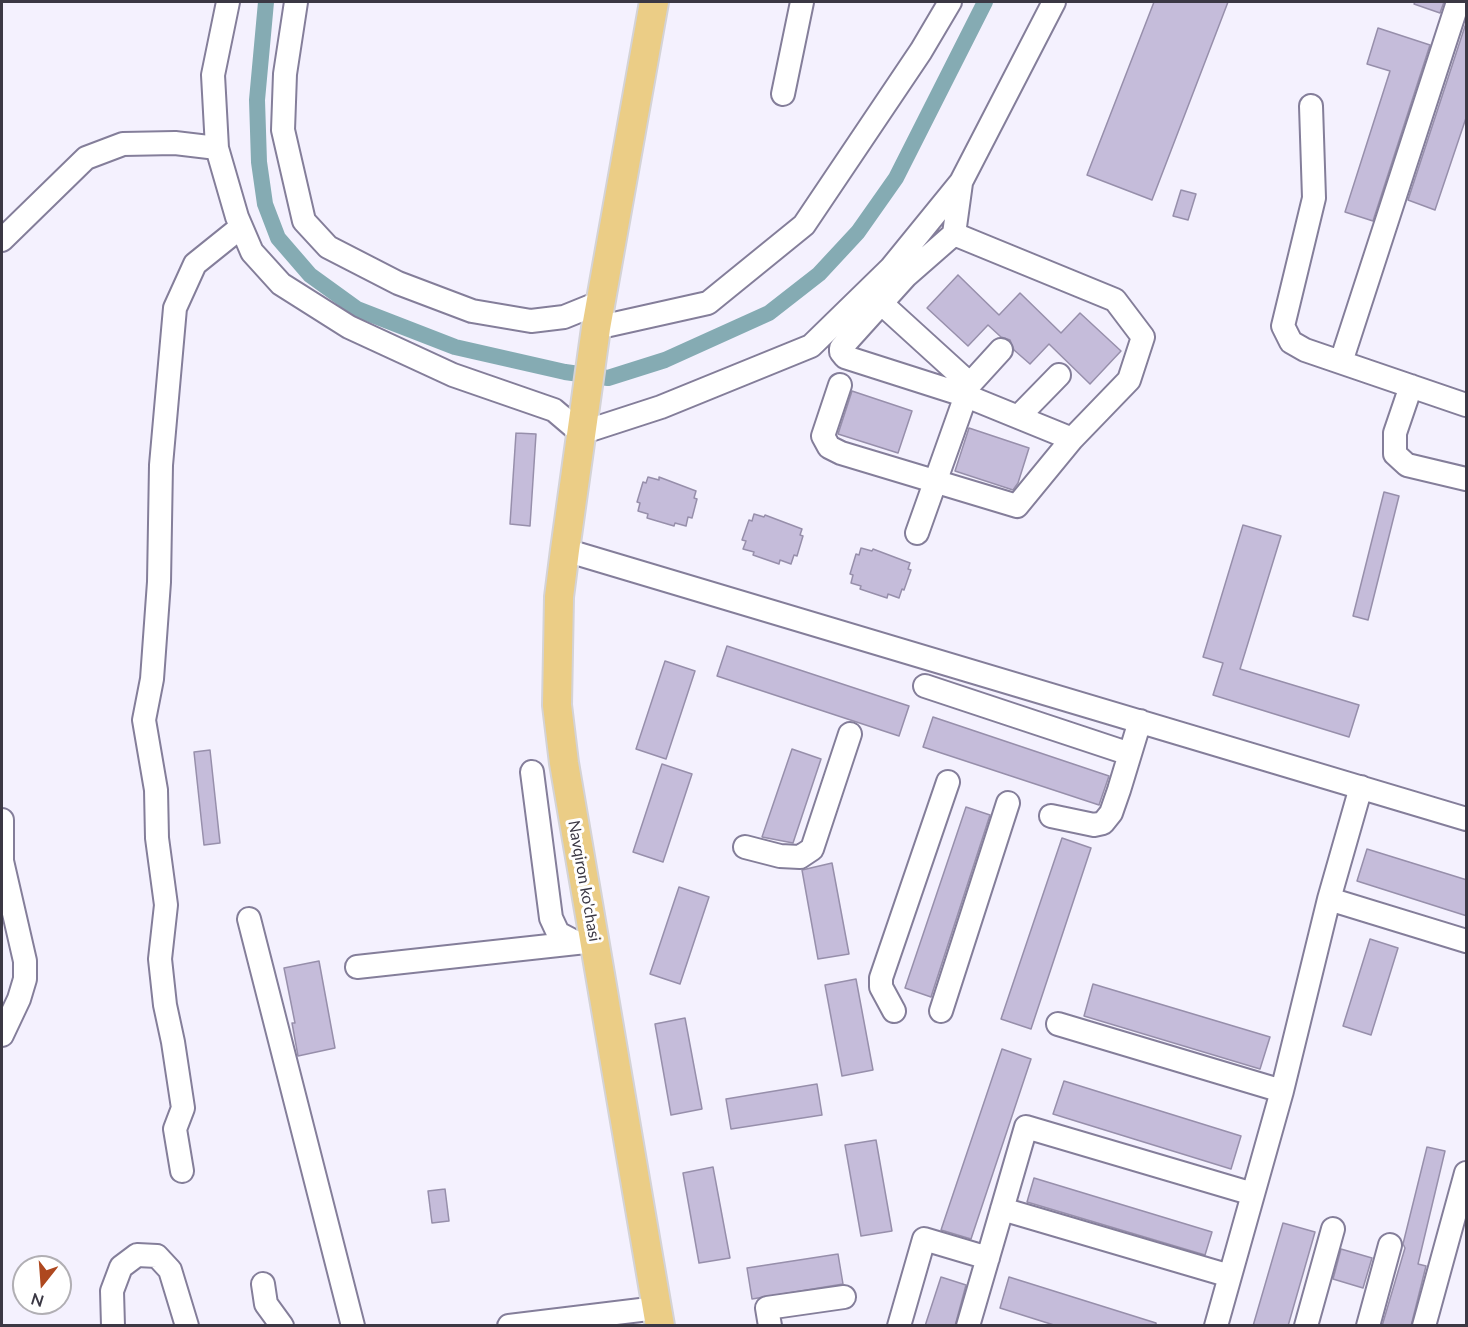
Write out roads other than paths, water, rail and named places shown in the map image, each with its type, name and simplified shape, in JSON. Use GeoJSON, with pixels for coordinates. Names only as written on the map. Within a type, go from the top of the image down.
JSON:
{"type":"FeatureCollection","features":[{"type":"Feature","properties":{"kind":"main road","name":"Navqiron ko'chasi"},"geometry":{"type":"LineString","coordinates":[[654,2],[598,315],[585,404],[559,597],[557,705],[586,942],[658,1317]]}},
{"type":"Feature","properties":{"kind":"street"},"geometry":{"type":"LineString","coordinates":[[227,2],[213,75],[217,148],[241,226],[252,252],[281,284],[349,327],[453,375],[554,410],[581,433],[661,407],[811,346],[891,268],[961,182],[1054,2]]}},
{"type":"Feature","properties":{"kind":"street"},"geometry":{"type":"LineString","coordinates":[[296,2],[285,74],[283,130],[304,222],[327,247],[398,283],[472,311],[531,321],[708,303],[804,225],[921,51],[950,2]]}},
{"type":"Feature","properties":{"kind":"street"},"geometry":{"type":"LineString","coordinates":[[783,94],[802,2]]}},
{"type":"Feature","properties":{"kind":"street"},"geometry":{"type":"LineString","coordinates":[[1341,362],[1458,2]]}},
{"type":"Feature","properties":{"kind":"street"},"geometry":{"type":"LineString","coordinates":[[1311,106],[1314,198],[1283,326],[1291,342],[1341,362],[1467,405]]}},
{"type":"Feature","properties":{"kind":"street"},"geometry":{"type":"LineString","coordinates":[[2,240],[86,158],[123,144],[175,143],[217,148]]}},
{"type":"Feature","properties":{"kind":"street"},"geometry":{"type":"LineString","coordinates":[[961,182],[954,234],[906,276],[841,348],[845,357],[967,390],[1018,417],[1072,439]]}},
{"type":"Feature","properties":{"kind":"street"},"geometry":{"type":"LineString","coordinates":[[183,1171],[175,1129],[183,1108],[165,1005],[160,959],[166,905],[157,838],[156,790],[144,720],[152,679],[159,582],[161,465],[175,308],[195,264],[241,226]]}},
{"type":"Feature","properties":{"kind":"street"},"geometry":{"type":"LineString","coordinates":[[840,385],[823,436],[829,447],[841,453],[1017,506],[1072,439],[1129,380],[1143,337],[1115,300],[954,234]]}},
{"type":"Feature","properties":{"kind":"street"},"geometry":{"type":"LineString","coordinates":[[881,303],[967,390]]}},
{"type":"Feature","properties":{"kind":"street"},"geometry":{"type":"LineString","coordinates":[[917,533],[967,390],[1001,350]]}},
{"type":"Feature","properties":{"kind":"street"},"geometry":{"type":"LineString","coordinates":[[1018,417],[1059,375]]}},
{"type":"Feature","properties":{"kind":"street"},"geometry":{"type":"LineString","coordinates":[[1411,386],[1395,433],[1395,454],[1407,465],[1467,479]]}},
{"type":"Feature","properties":{"kind":"street"},"geometry":{"type":"LineString","coordinates":[[565,550],[1467,819]]}},
{"type":"Feature","properties":{"kind":"street"},"geometry":{"type":"LineString","coordinates":[[962,698],[968,670]]}},
{"type":"Feature","properties":{"kind":"street"},"geometry":{"type":"LineString","coordinates":[[925,686],[1130,754]]}},
{"type":"Feature","properties":{"kind":"street"},"geometry":{"type":"LineString","coordinates":[[1051,816],[1094,825],[1103,823],[1111,813],[1140,721]]}},
{"type":"Feature","properties":{"kind":"street"},"geometry":{"type":"LineString","coordinates":[[745,847],[780,856],[800,857],[812,849],[850,734]]}},
{"type":"Feature","properties":{"kind":"street"},"geometry":{"type":"LineString","coordinates":[[532,772],[551,918],[558,933],[586,942]]}},
{"type":"Feature","properties":{"kind":"street"},"geometry":{"type":"LineString","coordinates":[[894,1011],[881,987],[881,978],[948,782]]}},
{"type":"Feature","properties":{"kind":"street"},"geometry":{"type":"LineString","coordinates":[[1216,1326],[1282,1091],[1329,899],[1361,787]]}},
{"type":"Feature","properties":{"kind":"street"},"geometry":{"type":"LineString","coordinates":[[941,1011],[1008,803]]}},
{"type":"Feature","properties":{"kind":"street"},"geometry":{"type":"LineString","coordinates":[[2,820],[2,861],[21,941],[25,979],[19,999],[2,1035]]}},
{"type":"Feature","properties":{"kind":"street"},"geometry":{"type":"LineString","coordinates":[[1329,899],[1467,941]]}},
{"type":"Feature","properties":{"kind":"street"},"geometry":{"type":"LineString","coordinates":[[249,919],[354,1326]]}},
{"type":"Feature","properties":{"kind":"street"},"geometry":{"type":"LineString","coordinates":[[357,967],[586,942]]}},
{"type":"Feature","properties":{"kind":"street"},"geometry":{"type":"LineString","coordinates":[[1058,1024],[1282,1091]]}},
{"type":"Feature","properties":{"kind":"street"},"geometry":{"type":"LineString","coordinates":[[968,1326],[1026,1127],[1253,1194]]}},
{"type":"Feature","properties":{"kind":"street"},"geometry":{"type":"LineString","coordinates":[[1424,1326],[1467,1173]]}},
{"type":"Feature","properties":{"kind":"street"},"geometry":{"type":"LineString","coordinates":[[1002,1209],[1230,1276]]}},
{"type":"Feature","properties":{"kind":"street"},"geometry":{"type":"LineString","coordinates":[[1306,1326],[1333,1229]]}},
{"type":"Feature","properties":{"kind":"street"},"geometry":{"type":"LineString","coordinates":[[899,1326],[924,1239],[988,1258]]}},
{"type":"Feature","properties":{"kind":"street"},"geometry":{"type":"LineString","coordinates":[[1368,1326],[1390,1245]]}},
{"type":"Feature","properties":{"kind":"street"},"geometry":{"type":"LineString","coordinates":[[113,1326],[112,1291],[121,1267],[137,1256],[158,1256],[170,1270],[187,1326]]}},
{"type":"Feature","properties":{"kind":"street"},"geometry":{"type":"LineString","coordinates":[[262,1284],[267,1304],[282,1326]]}},
{"type":"Feature","properties":{"kind":"street"},"geometry":{"type":"LineString","coordinates":[[770,1326],[767,1308],[844,1297]]}},
{"type":"Feature","properties":{"kind":"street"},"geometry":{"type":"LineString","coordinates":[[509,1326],[658,1317]]}},
{"type":"Feature","properties":{"kind":"waterway"},"geometry":{"type":"LineString","coordinates":[[266,2],[257,100],[259,162],[265,204],[278,238],[310,275],[357,309],[455,347],[565,372],[608,378],[665,360],[769,313],[819,274],[858,232],[896,178],[985,2]]}}]}
